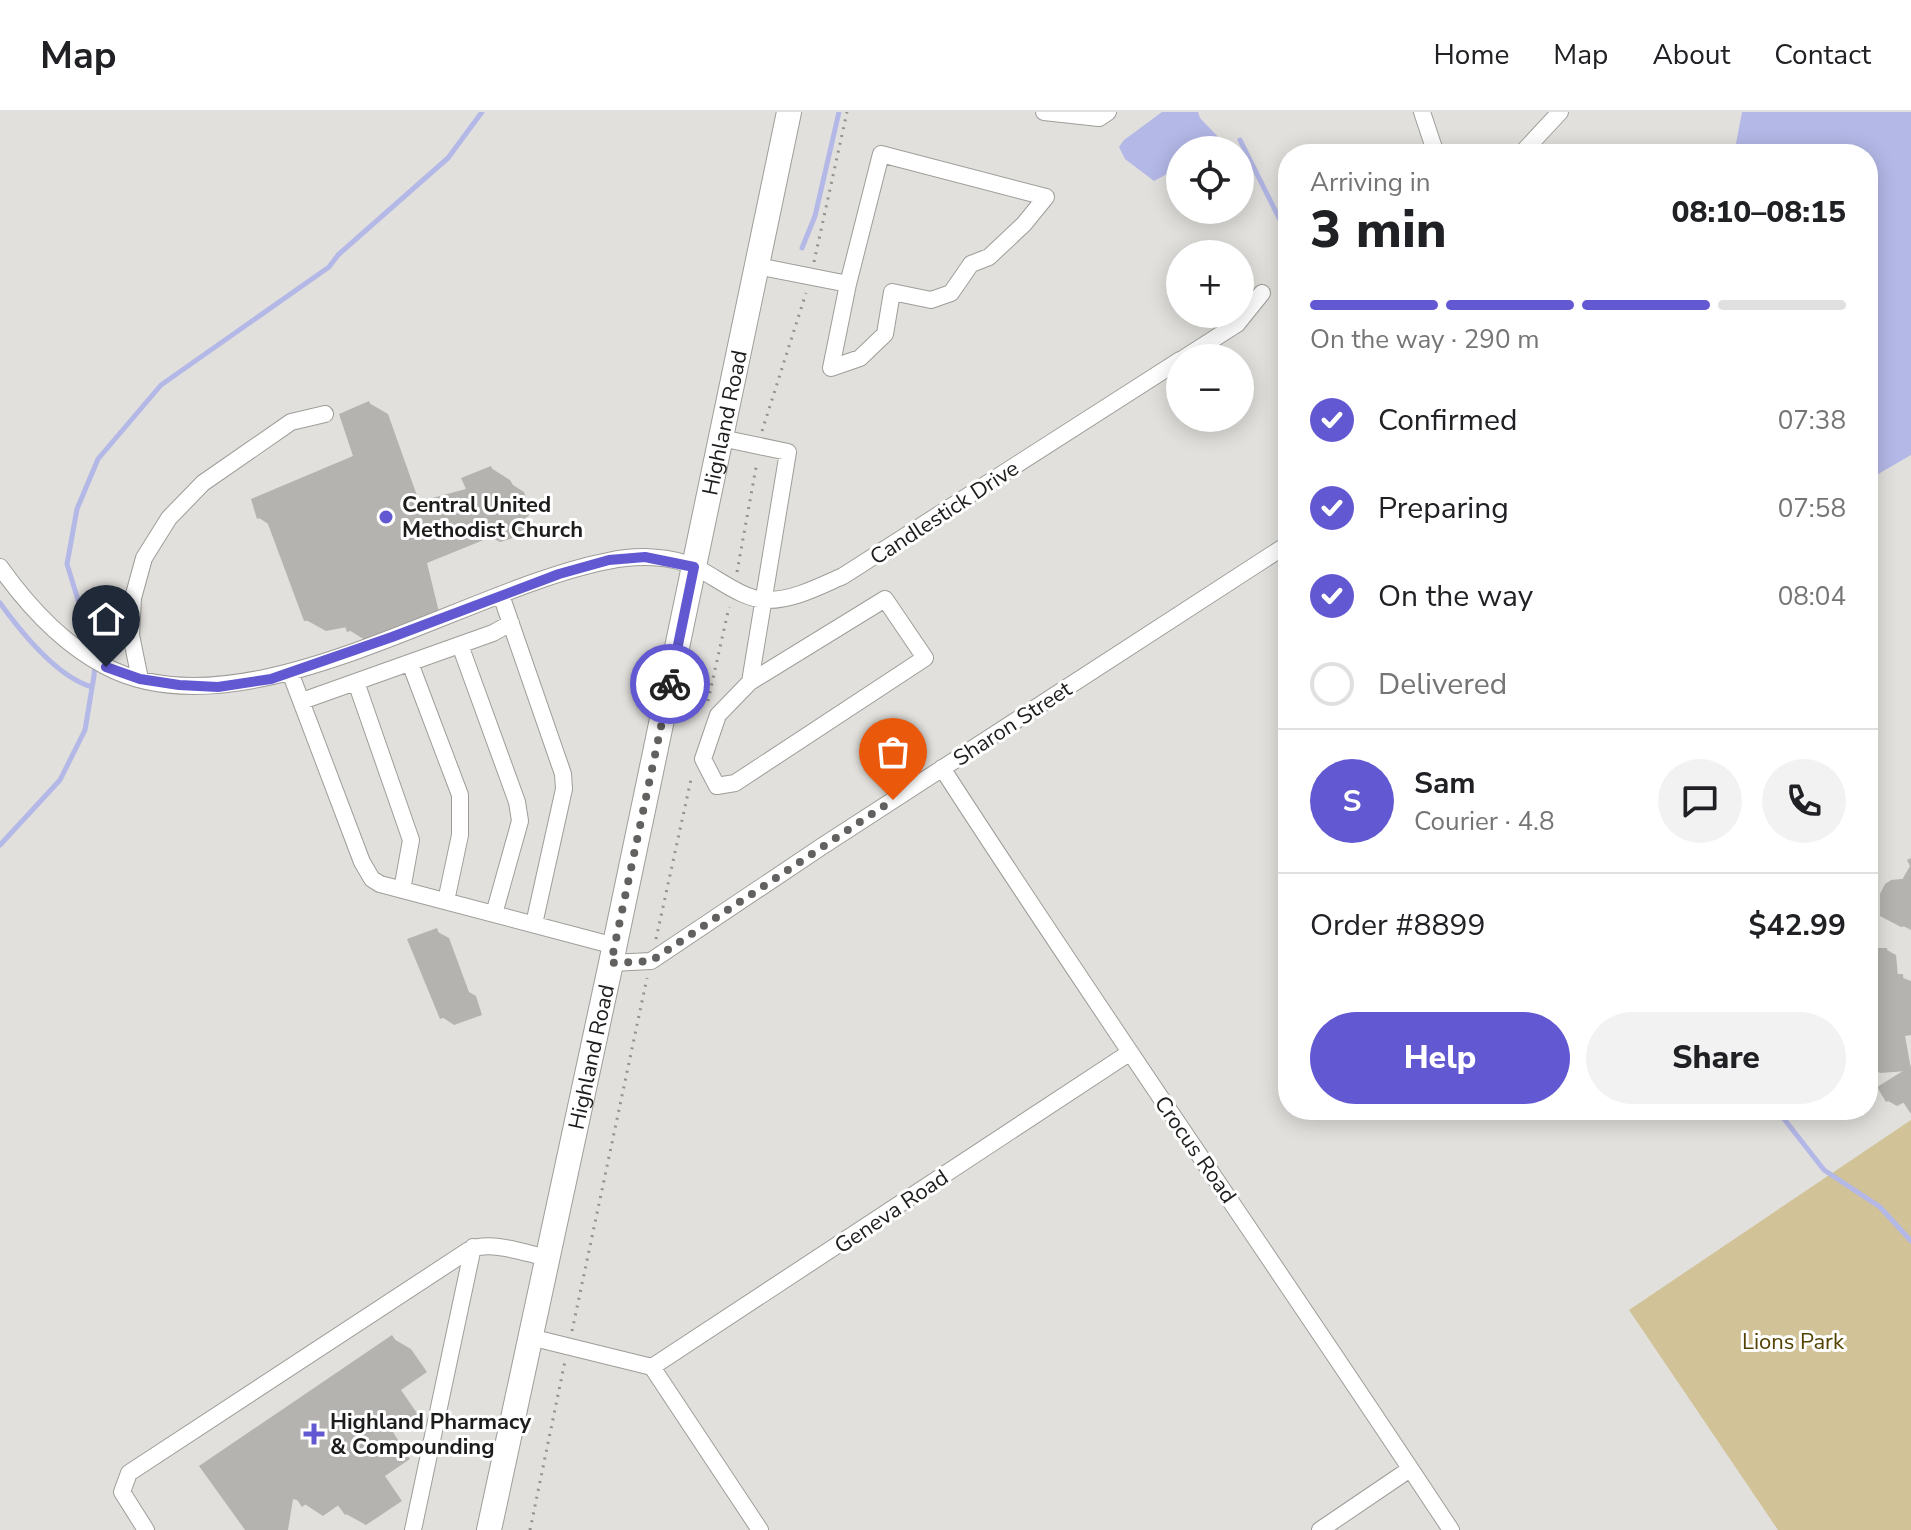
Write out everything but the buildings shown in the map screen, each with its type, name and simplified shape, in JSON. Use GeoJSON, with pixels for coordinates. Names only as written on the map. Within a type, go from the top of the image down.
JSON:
{"type":"FeatureCollection","features":[{"type":"Feature","properties":{"kind":"highway","name":"Highland Road"},"geometry":{"type":"LineString","coordinates":[[489,1530],[789,112]]}},
{"type":"Feature","properties":{"kind":"street"},"geometry":{"type":"LineString","coordinates":[[1044,112],[1099,118],[1108,112]]}},
{"type":"Feature","properties":{"kind":"street"},"geometry":{"type":"LineString","coordinates":[[1422,112],[1433,144]]}},
{"type":"Feature","properties":{"kind":"street"},"geometry":{"type":"LineString","coordinates":[[1530,144],[1560,112]]}},
{"type":"Feature","properties":{"kind":"street"},"geometry":{"type":"LineString","coordinates":[[881,154],[1046,197],[1024,224],[989,257],[971,264],[951,293],[931,300],[892,292],[885,334],[860,358],[831,368],[848,284],[881,154]]}},
{"type":"Feature","properties":{"kind":"street"},"geometry":{"type":"LineString","coordinates":[[757,266],[848,284]]}},
{"type":"Feature","properties":{"kind":"street","name":"Candlestick Drive"},"geometry":{"type":"LineString","coordinates":[[1206,344],[1237,324],[1262,293]]}},
{"type":"Feature","properties":{"kind":"street","name":"Candlestick Drive"},"geometry":{"type":"LineString","coordinates":[[765,600],[811,590],[843,576],[1166,369]]}},
{"type":"Feature","properties":{"kind":"street"},"geometry":{"type":"LineString","coordinates":[[140,679],[131,635],[133,598],[144,558],[169,518],[203,483],[291,422],[325,414]]}},
{"type":"Feature","properties":{"kind":"street"},"geometry":{"type":"LineString","coordinates":[[721,438],[788,452],[750,682],[718,715],[703,759],[717,786],[735,783],[925,658],[885,599],[750,682]]}},
{"type":"Feature","properties":{"kind":"street","name":"Sharon Street"},"geometry":{"type":"LineString","coordinates":[[651,961],[1278,550]]}},
{"type":"Feature","properties":{"kind":"street"},"geometry":{"type":"LineString","coordinates":[[0,567],[46,622],[80,651],[106,667],[140,679],[218,687],[271,679],[559,574],[609,560],[645,557],[694,567],[733,589],[765,600]]}},
{"type":"Feature","properties":{"kind":"street"},"geometry":{"type":"LineString","coordinates":[[501,595],[563,774],[564,789],[534,924]]}},
{"type":"Feature","properties":{"kind":"street"},"geometry":{"type":"LineString","coordinates":[[302,701],[460,645],[511,623]]}},
{"type":"Feature","properties":{"kind":"street"},"geometry":{"type":"LineString","coordinates":[[460,645],[517,802],[520,821],[494,914]]}},
{"type":"Feature","properties":{"kind":"street"},"geometry":{"type":"LineString","coordinates":[[410,663],[460,795],[460,835],[446,901]]}},
{"type":"Feature","properties":{"kind":"street"},"geometry":{"type":"LineString","coordinates":[[290,672],[362,862],[372,879],[402,890],[534,924],[613,955],[651,961]]}},
{"type":"Feature","properties":{"kind":"street"},"geometry":{"type":"LineString","coordinates":[[356,682],[411,840],[402,890]]}},
{"type":"Feature","properties":{"kind":"street","name":"Crocus Road"},"geometry":{"type":"LineString","coordinates":[[942,768],[1070,966],[1227,1194],[1451,1530]]}},
{"type":"Feature","properties":{"kind":"street","name":"Geneva Road"},"geometry":{"type":"LineString","coordinates":[[652,1367],[1129,1053]]}},
{"type":"Feature","properties":{"kind":"street"},"geometry":{"type":"LineString","coordinates":[[413,1530],[473,1247]]}},
{"type":"Feature","properties":{"kind":"street"},"geometry":{"type":"LineString","coordinates":[[146,1530],[122,1492],[129,1473],[473,1247],[490,1247],[548,1258]]}},
{"type":"Feature","properties":{"kind":"street"},"geometry":{"type":"LineString","coordinates":[[530,1337],[652,1367],[760,1530]]}},
{"type":"Feature","properties":{"kind":"street"},"geometry":{"type":"LineString","coordinates":[[1320,1530],[1410,1469]]}},
{"type":"Feature","properties":{"kind":"path"},"geometry":{"type":"LineString","coordinates":[[706,713],[763,430],[811,277],[847,112]]}},
{"type":"Feature","properties":{"kind":"path"},"geometry":{"type":"LineString","coordinates":[[530,1530],[692,775]]}},
{"type":"Feature","properties":{"kind":"green space","name":"Lions Park"},"geometry":{"type":"Polygon","coordinates":[[[1911,1120],[1911,1530],[1778,1530],[1629,1310],[1911,1120]]]}},
{"type":"Feature","properties":{"kind":"water"},"geometry":{"type":"Polygon","coordinates":[[[1162,112],[1198,112],[1217,136],[1166,136],[1166,175],[1154,181],[1125,159],[1119,147],[1162,112]]]}},
{"type":"Feature","properties":{"kind":"water"},"geometry":{"type":"Polygon","coordinates":[[[1742,112],[1911,112],[1911,455],[1878,474],[1878,144],[1736,144],[1742,112]]]}},
{"type":"Feature","properties":{"kind":"waterway"},"geometry":{"type":"LineString","coordinates":[[0,845],[60,780],[85,730],[96,643],[82,613],[67,564],[77,509],[98,459],[161,385],[329,267],[338,255],[448,158],[482,112]]}},
{"type":"Feature","properties":{"kind":"waterway"},"geometry":{"type":"LineString","coordinates":[[802,248],[815,216],[839,112]]}},
{"type":"Feature","properties":{"kind":"waterway"},"geometry":{"type":"LineString","coordinates":[[1254,168],[1278,216]]}},
{"type":"Feature","properties":{"kind":"waterway"},"geometry":{"type":"LineString","coordinates":[[0,603],[53,664],[92,687]]}},
{"type":"Feature","properties":{"kind":"waterway"},"geometry":{"type":"LineString","coordinates":[[1785,1120],[1824,1170],[1880,1207],[1911,1241]]}},
{"type":"Feature","properties":{"kind":"way so far"},"geometry":{"type":"LineString","coordinates":[[670,684],[611,963],[651,961],[893,800]]}},
{"type":"Feature","properties":{"kind":"place","name":"Central United Methodist Church"},"geometry":{"type":"Point","coordinates":[386,517]}},
{"type":"Feature","properties":{"kind":"place","name":"Highland Pharmacy & Compounding"},"geometry":{"type":"Point","coordinates":[314,1434]}},
{"type":"Feature","properties":{"kind":"route"},"geometry":{"type":"LineString","coordinates":[[106,667],[140,679],[179,685],[218,687],[271,679],[559,574],[609,560],[645,557],[694,567],[670,684]]}}]}
